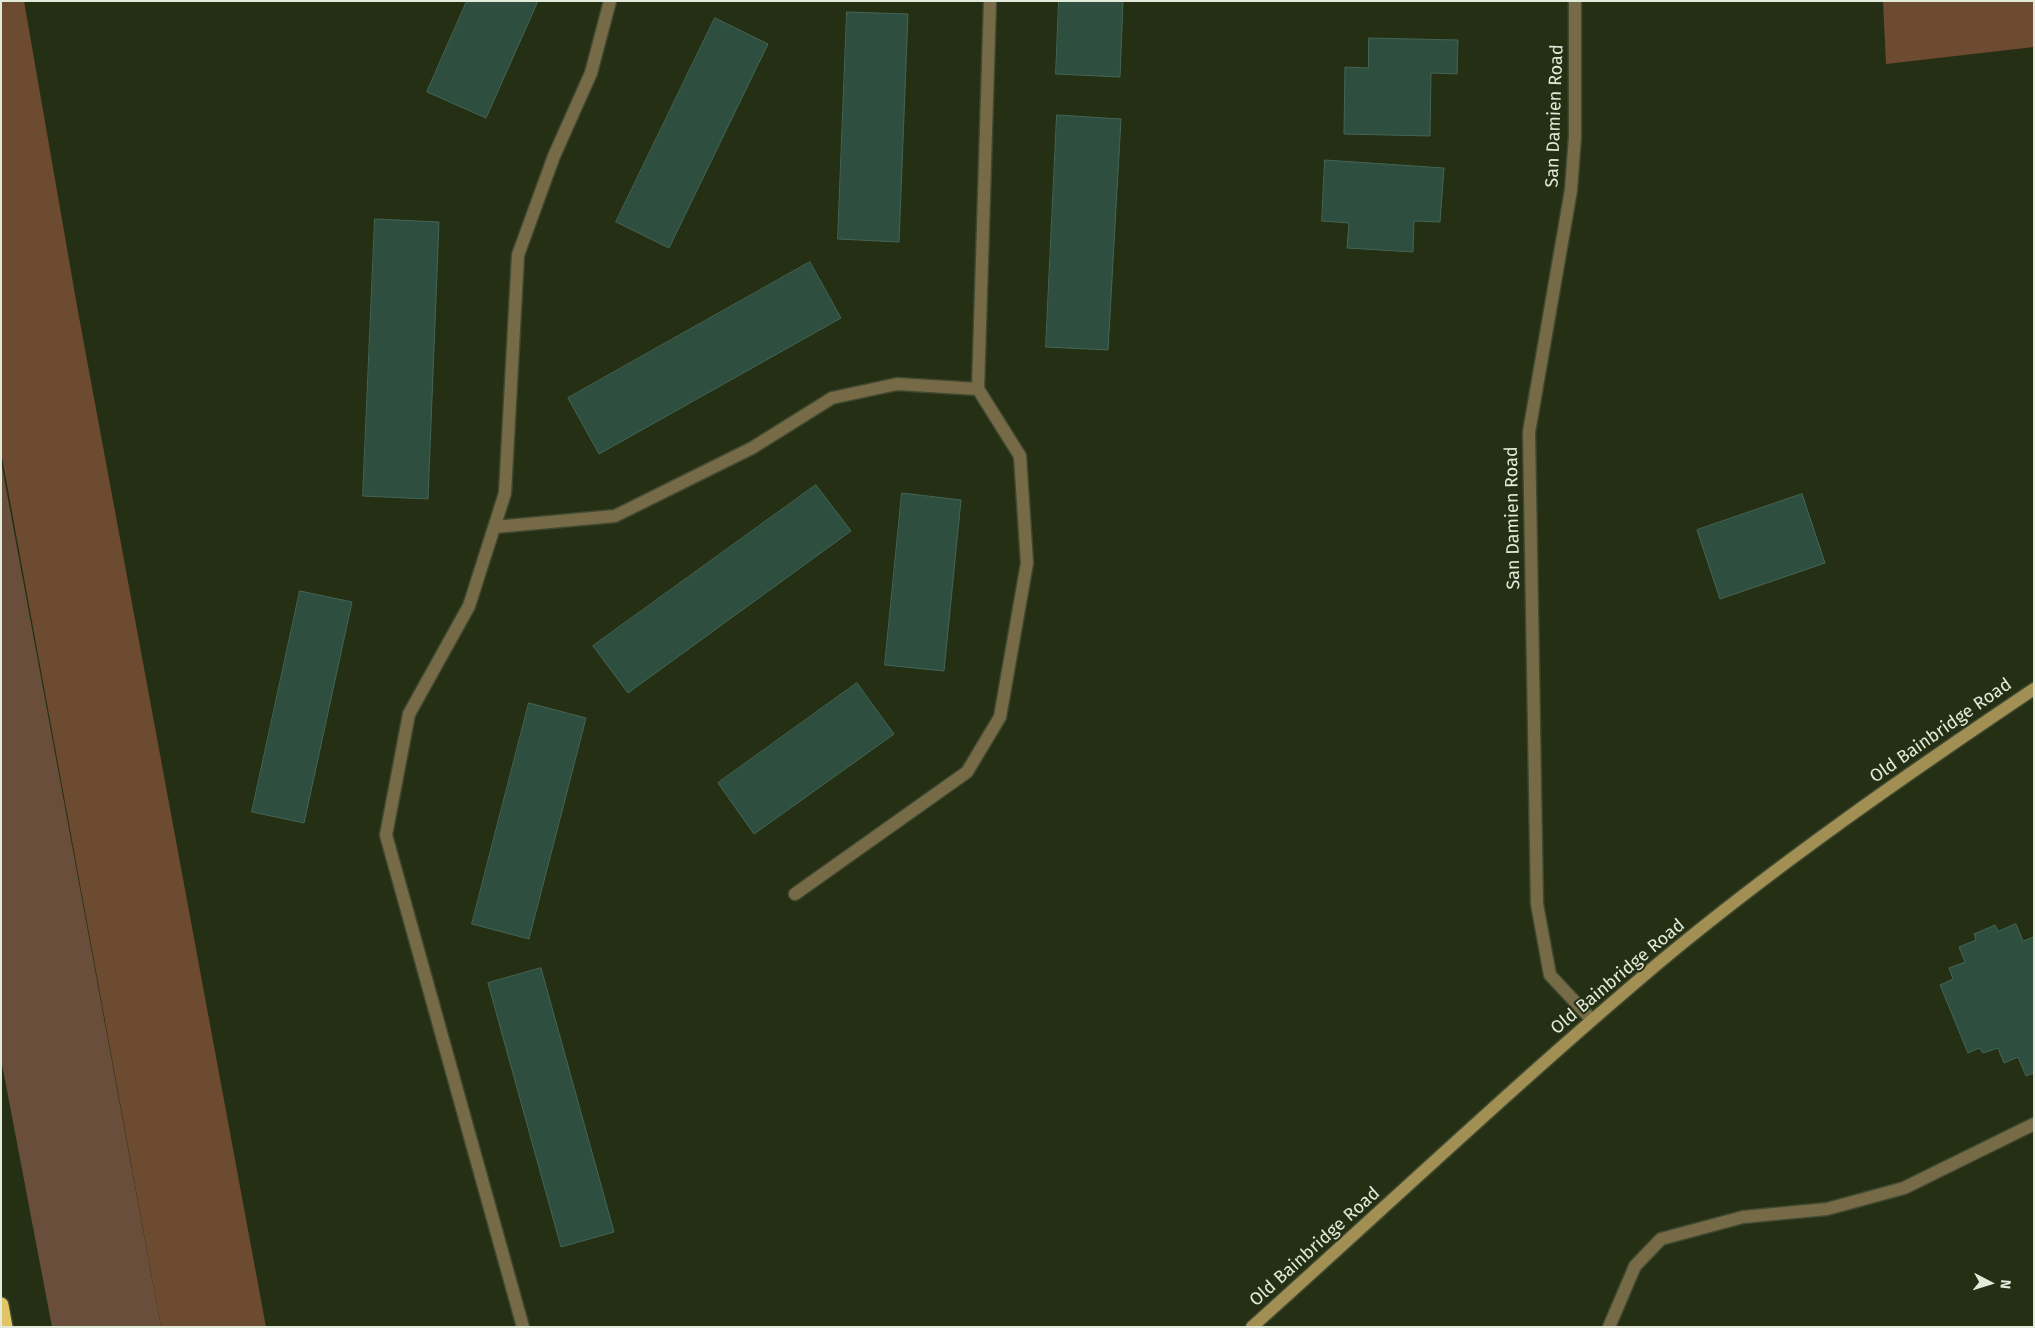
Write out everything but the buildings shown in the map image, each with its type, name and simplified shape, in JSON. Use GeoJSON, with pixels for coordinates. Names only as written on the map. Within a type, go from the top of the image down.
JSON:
{"type":"FeatureCollection","features":[{"type":"Feature","properties":{"kind":"highway"},"geometry":{"type":"LineString","coordinates":[[1,1305],[5,1327]]}},
{"type":"Feature","properties":{"kind":"main road","name":"Old Bainbridge Road"},"geometry":{"type":"LineString","coordinates":[[1252,1327],[1592,1020],[1663,960],[1824,835],[2034,689]]}},
{"type":"Feature","properties":{"kind":"street"},"geometry":{"type":"LineString","coordinates":[[522,1327],[386,835],[410,714],[469,606],[505,493],[518,255],[554,156],[591,73],[610,1]]}},
{"type":"Feature","properties":{"kind":"street"},"geometry":{"type":"LineString","coordinates":[[795,894],[967,772],[1000,717],[1027,563],[1020,456],[978,389],[990,1]]}},
{"type":"Feature","properties":{"kind":"street","name":"San Damien Road"},"geometry":{"type":"LineString","coordinates":[[1575,1],[1575,136],[1571,190],[1529,432],[1536,904],[1550,975],[1592,1020]]}},
{"type":"Feature","properties":{"kind":"street"},"geometry":{"type":"LineString","coordinates":[[494,527],[615,516],[752,448],[832,398],[897,384],[978,389]]}},
{"type":"Feature","properties":{"kind":"street"},"geometry":{"type":"LineString","coordinates":[[1609,1327],[1635,1266],[1661,1239],[1742,1217],[1827,1209],[1904,1188],[2034,1124]]}},
{"type":"Feature","properties":{"kind":"shaded area"},"geometry":{"type":"Polygon","coordinates":[[[1,1],[24,1],[77,306],[266,1327],[161,1327],[1,452],[1,1]]]}},
{"type":"Feature","properties":{"kind":"shaded area"},"geometry":{"type":"Polygon","coordinates":[[[1883,1],[2034,1],[2034,47],[1886,64],[1883,1]]]}},
{"type":"Feature","properties":{"kind":"shaded area"},"geometry":{"type":"Polygon","coordinates":[[[1,461],[161,1327],[52,1327],[1,1059],[1,461]]]}}]}
